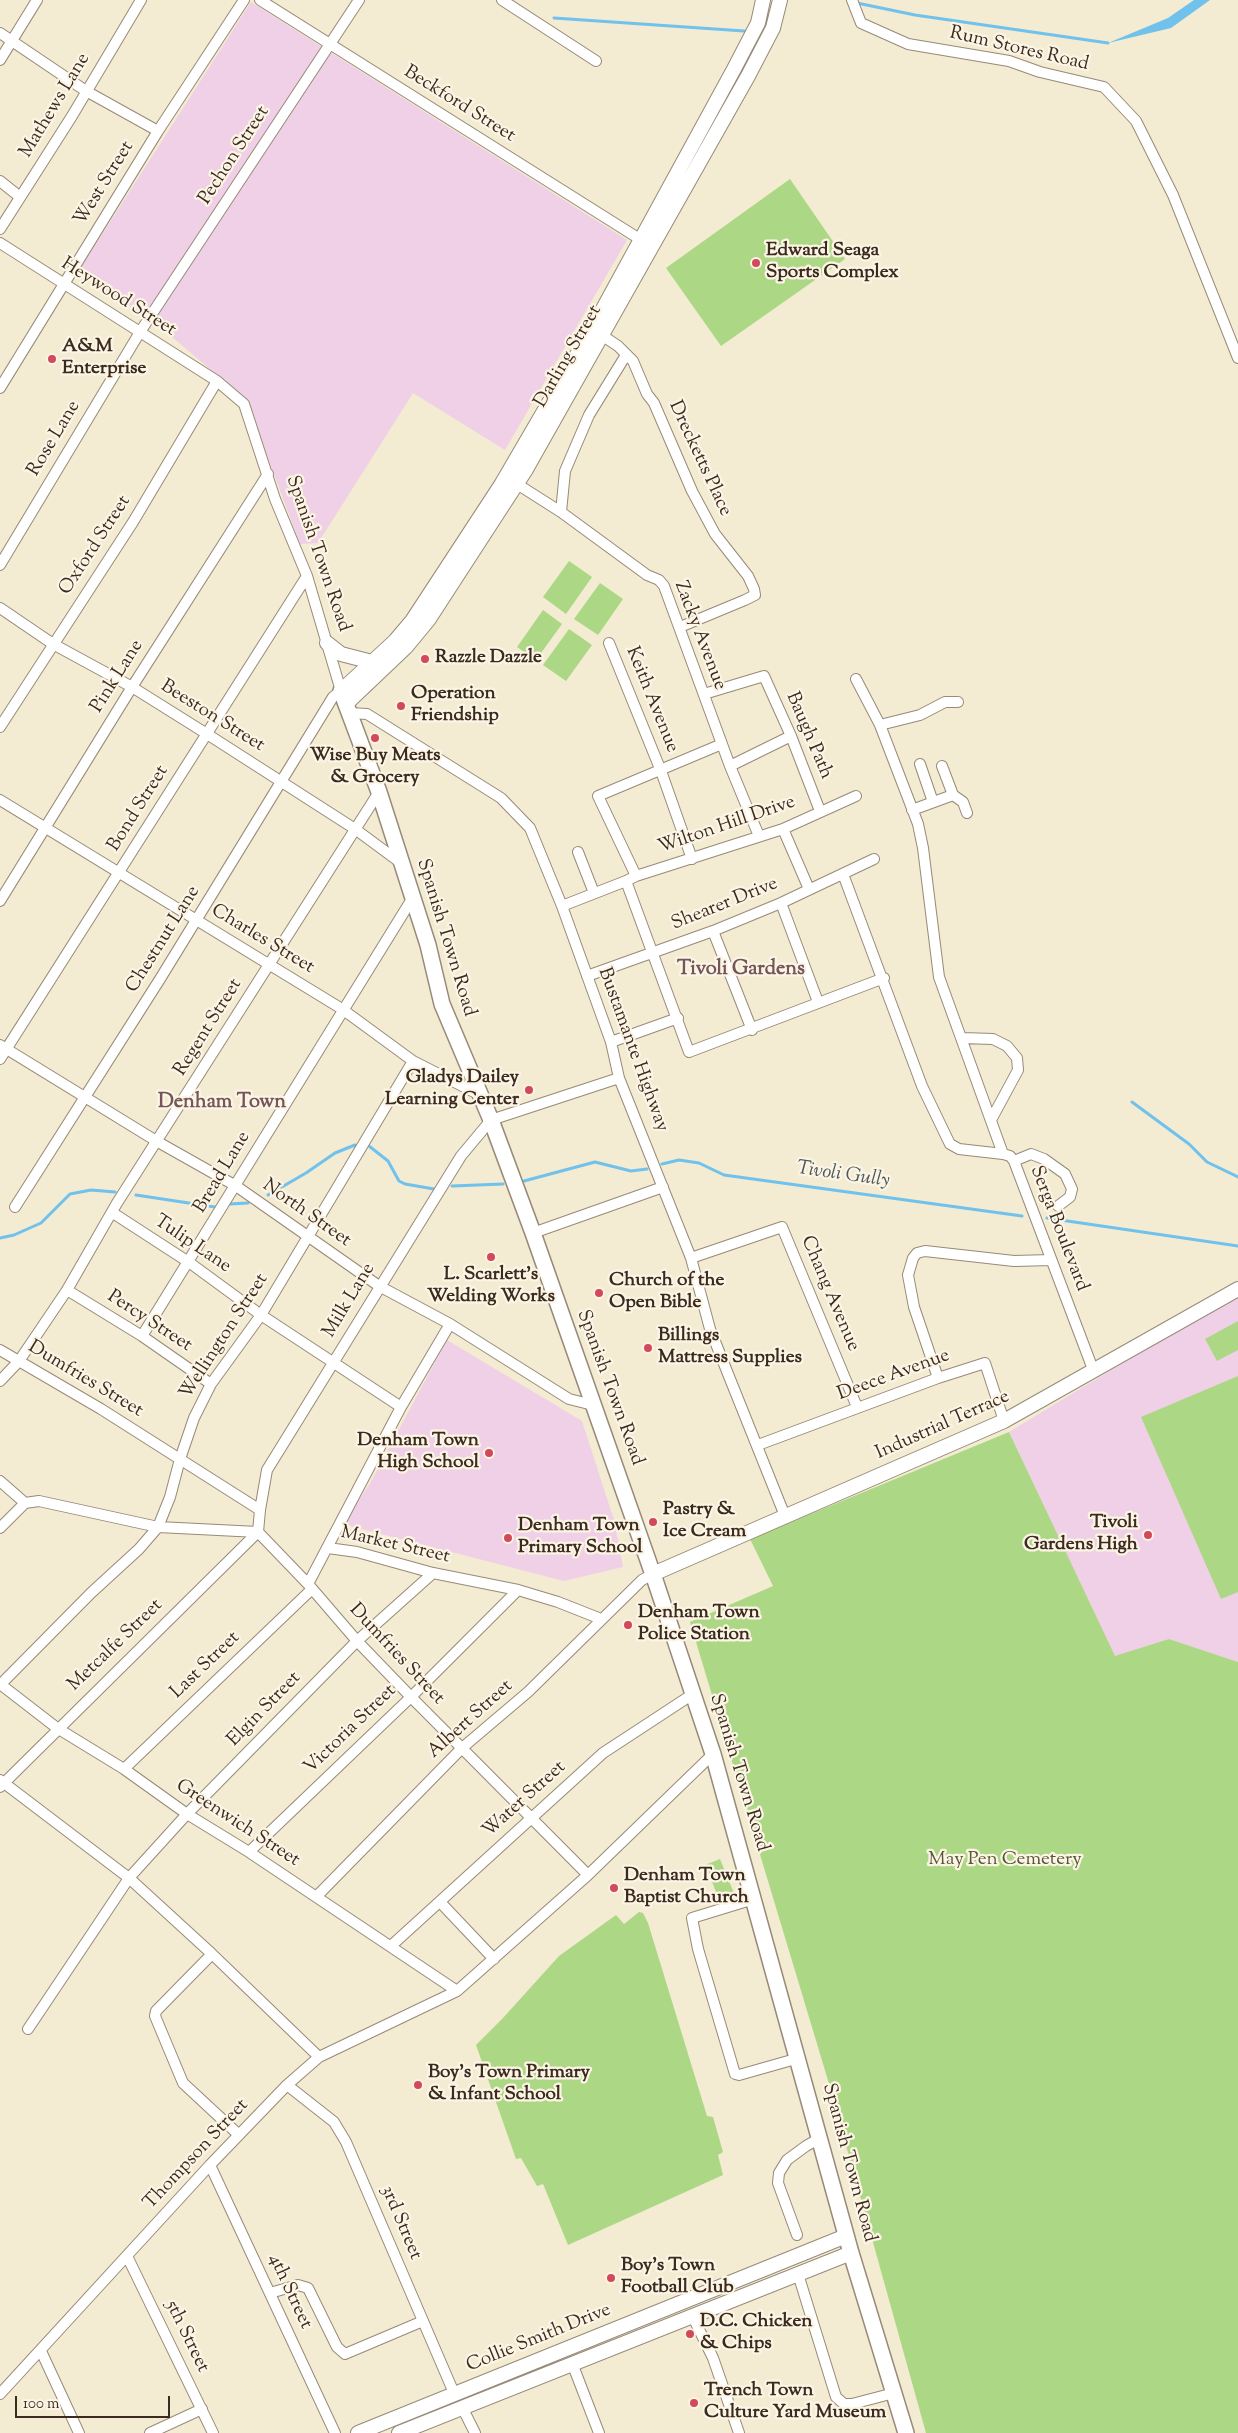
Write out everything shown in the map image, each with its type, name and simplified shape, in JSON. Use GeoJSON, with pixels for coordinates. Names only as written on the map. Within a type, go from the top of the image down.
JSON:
{"type":"FeatureCollection","features":[{"type":"Feature","properties":{"kind":"main road","name":"Spanish Town Road"},"geometry":{"type":"LineString","coordinates":[[346,703],[378,792],[428,945],[442,1004],[491,1120],[533,1232],[713,1754],[799,2058],[846,2236],[906,2433]]}},
{"type":"Feature","properties":{"kind":"street"},"geometry":{"type":"LineString","coordinates":[[0,60],[36,0]]}},
{"type":"Feature","properties":{"kind":"street","name":"Mathews Lane"},"geometry":{"type":"LineString","coordinates":[[0,229],[140,0]]}},
{"type":"Feature","properties":{"kind":"street","name":"West Street"},"geometry":{"type":"LineString","coordinates":[[0,388],[158,131],[244,0]]}},
{"type":"Feature","properties":{"kind":"street","name":"Beckford Street"},"geometry":{"type":"LineString","coordinates":[[260,0],[653,247]]}},
{"type":"Feature","properties":{"kind":"street","name":"Pechon Street"},"geometry":{"type":"LineString","coordinates":[[140,332],[359,0]]}},
{"type":"Feature","properties":{"kind":"street"},"geometry":{"type":"LineString","coordinates":[[502,0],[596,61]]}},
{"type":"Feature","properties":{"kind":"street"},"geometry":{"type":"LineString","coordinates":[[748,76],[734,69],[758,23],[763,0]]}},
{"type":"Feature","properties":{"kind":"street","name":"Darling Street"},"geometry":{"type":"LineString","coordinates":[[346,703],[372,662],[395,641],[419,612],[653,247],[773,28],[780,0]]}},
{"type":"Feature","properties":{"kind":"street","name":"Rum Stores Road"},"geometry":{"type":"LineString","coordinates":[[852,0],[861,23],[908,44],[1009,61],[1040,72],[1104,86],[1136,120],[1173,195],[1238,358]]}},
{"type":"Feature","properties":{"kind":"street"},"geometry":{"type":"LineString","coordinates":[[0,33],[86,90],[158,131]]}},
{"type":"Feature","properties":{"kind":"street","name":"Darling Street"},"geometry":{"type":"LineString","coordinates":[[346,703],[406,647],[424,625],[517,484],[598,332],[640,240],[734,69]]}},
{"type":"Feature","properties":{"kind":"street"},"geometry":{"type":"LineString","coordinates":[[0,181],[20,197]]}},
{"type":"Feature","properties":{"kind":"street","name":"Heywood Street"},"geometry":{"type":"LineString","coordinates":[[0,243],[217,381]]}},
{"type":"Feature","properties":{"kind":"street","name":"Rose Lane"},"geometry":{"type":"LineString","coordinates":[[0,565],[140,332]]}},
{"type":"Feature","properties":{"kind":"street","name":"Drecketts Place"},"geometry":{"type":"LineString","coordinates":[[598,332],[632,361],[647,394],[654,403],[692,491],[715,534],[748,576],[754,588],[755,595],[680,627]]}},
{"type":"Feature","properties":{"kind":"street"},"geometry":{"type":"LineString","coordinates":[[561,512],[565,471],[589,415],[626,355]]}},
{"type":"Feature","properties":{"kind":"street","name":"Spanish Town Road"},"geometry":{"type":"LineString","coordinates":[[217,381],[244,404],[276,499],[307,576],[346,703]]}},
{"type":"Feature","properties":{"kind":"street","name":"Oxford Street"},"geometry":{"type":"LineString","coordinates":[[0,727],[133,522],[217,381]]}},
{"type":"Feature","properties":{"kind":"street","name":"Pink Lane"},"geometry":{"type":"LineString","coordinates":[[0,901],[132,687],[268,474]]}},
{"type":"Feature","properties":{"kind":"street","name":"Zacky Avenue"},"geometry":{"type":"LineString","coordinates":[[517,484],[561,512],[647,574],[659,580],[664,586],[730,766],[759,836]]}},
{"type":"Feature","properties":{"kind":"street","name":"Bond Street"},"geometry":{"type":"LineString","coordinates":[[0,1059],[3,1047],[121,871],[307,576]]}},
{"type":"Feature","properties":{"kind":"street","name":"Beeston Street"},"geometry":{"type":"LineString","coordinates":[[0,608],[53,644],[132,687],[206,734],[354,829],[401,863]]}},
{"type":"Feature","properties":{"kind":"street"},"geometry":{"type":"LineString","coordinates":[[327,643],[341,654],[372,662]]}},
{"type":"Feature","properties":{"kind":"street","name":"Keith Avenue"},"geometry":{"type":"LineString","coordinates":[[609,643],[661,771],[692,858]]}},
{"type":"Feature","properties":{"kind":"street","name":"Baugh Path"},"geometry":{"type":"LineString","coordinates":[[704,694],[764,676],[791,736],[820,811]]}},
{"type":"Feature","properties":{"kind":"street"},"geometry":{"type":"LineString","coordinates":[[856,679],[880,725],[912,810],[923,848],[939,977],[1003,1154]]}},
{"type":"Feature","properties":{"kind":"street","name":"Chestnut Lane"},"geometry":{"type":"LineString","coordinates":[[15,1207],[282,783],[333,697],[346,703]]}},
{"type":"Feature","properties":{"kind":"street"},"geometry":{"type":"LineString","coordinates":[[880,725],[920,715],[945,702],[958,702]]}},
{"type":"Feature","properties":{"kind":"street","name":"Bustamante Highway"},"geometry":{"type":"LineString","coordinates":[[346,703],[367,714],[501,798],[530,828],[562,906],[611,1042],[619,1078],[692,1258],[710,1329],[758,1444],[785,1516]]}},
{"type":"Feature","properties":{"kind":"street"},"geometry":{"type":"LineString","coordinates":[[730,766],[791,736]]}},
{"type":"Feature","properties":{"kind":"street"},"geometry":{"type":"LineString","coordinates":[[636,876],[598,796],[722,744]]}},
{"type":"Feature","properties":{"kind":"street"},"geometry":{"type":"LineString","coordinates":[[920,764],[933,802]]}},
{"type":"Feature","properties":{"kind":"street"},"geometry":{"type":"LineString","coordinates":[[942,766],[954,795],[963,802],[967,813]]}},
{"type":"Feature","properties":{"kind":"street","name":"Regent Street"},"geometry":{"type":"LineString","coordinates":[[0,1381],[19,1361],[67,1290],[113,1213],[378,792]]}},
{"type":"Feature","properties":{"kind":"street"},"geometry":{"type":"LineString","coordinates":[[912,810],[954,795]]}},
{"type":"Feature","properties":{"kind":"street","name":"Wilton Hill Drive"},"geometry":{"type":"LineString","coordinates":[[626,881],[636,876],[783,829],[856,796]]}},
{"type":"Feature","properties":{"kind":"street","name":"Charles Street"},"geometry":{"type":"LineString","coordinates":[[0,800],[121,871],[269,966],[342,1009],[413,1061],[480,1095]]}},
{"type":"Feature","properties":{"kind":"street"},"geometry":{"type":"LineString","coordinates":[[783,829],[809,889]]}},
{"type":"Feature","properties":{"kind":"street"},"geometry":{"type":"LineString","coordinates":[[578,852],[594,893]]}},
{"type":"Feature","properties":{"kind":"street","name":"Shearer Drive"},"geometry":{"type":"LineString","coordinates":[[587,976],[713,931],[782,903],[874,859]]}},
{"type":"Feature","properties":{"kind":"street","name":"Serga Boulevard"},"geometry":{"type":"LineString","coordinates":[[843,874],[884,978],[922,1086],[950,1144],[959,1148],[1003,1154],[1010,1156],[1014,1162],[1094,1372]]}},
{"type":"Feature","properties":{"kind":"street"},"geometry":{"type":"LineString","coordinates":[[562,906],[626,881],[689,1052],[752,1030],[818,1002],[884,978]]}},
{"type":"Feature","properties":{"kind":"street","name":"Bread Lane"},"geometry":{"type":"LineString","coordinates":[[142,1336],[190,1263],[342,1009],[412,899]]}},
{"type":"Feature","properties":{"kind":"street"},"geometry":{"type":"LineString","coordinates":[[782,903],[818,1002]]}},
{"type":"Feature","properties":{"kind":"street"},"geometry":{"type":"LineString","coordinates":[[713,931],[752,1030]]}},
{"type":"Feature","properties":{"kind":"street"},"geometry":{"type":"LineString","coordinates":[[611,1042],[678,1018]]}},
{"type":"Feature","properties":{"kind":"street"},"geometry":{"type":"LineString","coordinates":[[962,1038],[993,1039],[1007,1046],[1018,1058],[1018,1070],[991,1120]]}},
{"type":"Feature","properties":{"kind":"street","name":"North Street"},"geometry":{"type":"LineString","coordinates":[[3,1047],[158,1142],[236,1186],[379,1286],[450,1324],[569,1400],[593,1405]]}},
{"type":"Feature","properties":{"kind":"street","name":"Wellington Street"},"geometry":{"type":"LineString","coordinates":[[0,1685],[90,1593],[139,1549],[158,1526],[170,1497],[194,1418],[211,1384],[261,1315],[413,1061]]}},
{"type":"Feature","properties":{"kind":"street"},"geometry":{"type":"LineString","coordinates":[[491,1120],[619,1078]]}},
{"type":"Feature","properties":{"kind":"street","name":"Milk Lane"},"geometry":{"type":"LineString","coordinates":[[260,1510],[267,1470],[461,1156],[491,1120]]}},
{"type":"Feature","properties":{"kind":"street"},"geometry":{"type":"LineString","coordinates":[[1014,1162],[1031,1154],[1044,1159],[1065,1174],[1072,1189],[1070,1197],[1058,1206]]}},
{"type":"Feature","properties":{"kind":"street"},"geometry":{"type":"LineString","coordinates":[[533,1232],[663,1187]]}},
{"type":"Feature","properties":{"kind":"street","name":"Tulip Lane"},"geometry":{"type":"LineString","coordinates":[[113,1213],[190,1263],[261,1315],[401,1407]]}},
{"type":"Feature","properties":{"kind":"street","name":"Chang Avenue"},"geometry":{"type":"LineString","coordinates":[[692,1258],[782,1227],[857,1407]]}},
{"type":"Feature","properties":{"kind":"street"},"geometry":{"type":"LineString","coordinates":[[938,1378],[914,1307],[908,1275],[913,1258],[917,1253],[925,1251],[1014,1262],[1052,1260]]}},
{"type":"Feature","properties":{"kind":"street","name":"Industrial Terrace"},"geometry":{"type":"LineString","coordinates":[[652,1574],[1004,1421],[1094,1372],[1183,1318],[1238,1289]]}},
{"type":"Feature","properties":{"kind":"street","name":"Percy Street"},"geometry":{"type":"LineString","coordinates":[[67,1290],[142,1336],[211,1384]]}},
{"type":"Feature","properties":{"kind":"street"},"geometry":{"type":"LineString","coordinates":[[328,1548],[401,1407],[450,1324]]}},
{"type":"Feature","properties":{"kind":"street","name":"Dumfries Street"},"geometry":{"type":"LineString","coordinates":[[0,1350],[101,1409],[260,1510]]}},
{"type":"Feature","properties":{"kind":"street","name":"Deece Avenue"},"geometry":{"type":"LineString","coordinates":[[758,1444],[938,1378],[985,1363],[1004,1421]]}},
{"type":"Feature","properties":{"kind":"street"},"geometry":{"type":"LineString","coordinates":[[0,1482],[25,1503]]}},
{"type":"Feature","properties":{"kind":"street"},"geometry":{"type":"LineString","coordinates":[[0,1528],[25,1503],[38,1501],[158,1526],[258,1532],[310,1587]]}},
{"type":"Feature","properties":{"kind":"street"},"geometry":{"type":"LineString","coordinates":[[258,1532],[260,1510]]}},
{"type":"Feature","properties":{"kind":"street","name":"Metcalfe Street"},"geometry":{"type":"LineString","coordinates":[[1,1783],[258,1532]]}},
{"type":"Feature","properties":{"kind":"street","name":"Market Street"},"geometry":{"type":"LineString","coordinates":[[310,1587],[328,1548],[357,1552],[433,1573],[518,1590],[558,1602],[601,1620]]}},
{"type":"Feature","properties":{"kind":"street","name":"Elgin Street"},"geometry":{"type":"LineString","coordinates":[[28,2029],[128,1878],[187,1814],[357,1641],[433,1573]]}},
{"type":"Feature","properties":{"kind":"street","name":"Albert Street"},"geometry":{"type":"LineString","coordinates":[[317,1896],[462,1748],[528,1692],[642,1580],[652,1574]]}},
{"type":"Feature","properties":{"kind":"street","name":"Dumfries Street"},"geometry":{"type":"LineString","coordinates":[[310,1587],[357,1641],[410,1697],[462,1748],[529,1819],[588,1875]]}},
{"type":"Feature","properties":{"kind":"street","name":"Last Street"},"geometry":{"type":"LineString","coordinates":[[124,1769],[310,1587]]}},
{"type":"Feature","properties":{"kind":"street","name":"Victoria Street"},"geometry":{"type":"LineString","coordinates":[[249,1852],[518,1590]]}},
{"type":"Feature","properties":{"kind":"street","name":"Greenwich Street"},"geometry":{"type":"LineString","coordinates":[[0,1685],[58,1728],[124,1769],[187,1814],[317,1896],[457,1991]]}},
{"type":"Feature","properties":{"kind":"street","name":"Water Street"},"geometry":{"type":"LineString","coordinates":[[392,1946],[603,1753],[693,1694]]}},
{"type":"Feature","properties":{"kind":"street","name":"Thompson Street"},"geometry":{"type":"LineString","coordinates":[[0,2394],[41,2352],[210,2165],[288,2085],[319,2057],[457,1991],[588,1875],[713,1754]]}},
{"type":"Feature","properties":{"kind":"street"},"geometry":{"type":"LineString","coordinates":[[1,1783],[128,1878],[212,1954],[319,2057]]}},
{"type":"Feature","properties":{"kind":"street"},"geometry":{"type":"LineString","coordinates":[[754,1899],[692,1918],[698,1949],[735,2074],[739,2075],[799,2058]]}},
{"type":"Feature","properties":{"kind":"street"},"geometry":{"type":"LineString","coordinates":[[440,1902],[494,1959]]}},
{"type":"Feature","properties":{"kind":"street"},"geometry":{"type":"LineString","coordinates":[[212,1954],[156,2011],[155,2016],[183,2083],[239,2135]]}},
{"type":"Feature","properties":{"kind":"street","name":"3rd Street"},"geometry":{"type":"LineString","coordinates":[[288,2085],[334,2122],[346,2142],[454,2393]]}},
{"type":"Feature","properties":{"kind":"street"},"geometry":{"type":"LineString","coordinates":[[797,2235],[778,2183],[779,2172],[788,2160],[820,2138]]}},
{"type":"Feature","properties":{"kind":"street","name":"4th Street"},"geometry":{"type":"LineString","coordinates":[[210,2165],[335,2433]]}},
{"type":"Feature","properties":{"kind":"street","name":"Collie Smith Drive"},"geometry":{"type":"LineString","coordinates":[[358,2433],[846,2236]]}},
{"type":"Feature","properties":{"kind":"street","name":"Collie Smith Drive"},"geometry":{"type":"LineString","coordinates":[[398,2433],[851,2253]]}},
{"type":"Feature","properties":{"kind":"street","name":"5th Street"},"geometry":{"type":"LineString","coordinates":[[126,2256],[213,2433]]}},
{"type":"Feature","properties":{"kind":"street"},"geometry":{"type":"LineString","coordinates":[[798,2274],[836,2397],[844,2404],[852,2404],[894,2393]]}},
{"type":"Feature","properties":{"kind":"street"},"geometry":{"type":"LineString","coordinates":[[270,2293],[298,2285],[308,2288],[337,2347],[345,2354],[423,2321]]}},
{"type":"Feature","properties":{"kind":"street"},"geometry":{"type":"LineString","coordinates":[[692,2315],[712,2358],[739,2433]]}},
{"type":"Feature","properties":{"kind":"street"},"geometry":{"type":"LineString","coordinates":[[41,2352],[79,2433]]}},
{"type":"Feature","properties":{"kind":"street"},"geometry":{"type":"LineString","coordinates":[[572,2363],[599,2433]]}},
{"type":"Feature","properties":{"kind":"street"},"geometry":{"type":"LineString","coordinates":[[462,2407],[475,2433]]}},
{"type":"Feature","properties":{"kind":"street"},"geometry":{"type":"LineString","coordinates":[[150,2433],[202,2409]]}},
{"type":"Feature","properties":{"kind":"shaded area"},"geometry":{"type":"Polygon","coordinates":[[[251,2],[627,240],[505,450],[413,393],[318,543],[300,544],[246,400],[157,324],[78,272],[251,2]]]}},
{"type":"Feature","properties":{"kind":"shaded area","name":"Tivoli Gardens High"},"geometry":{"type":"Polygon","coordinates":[[[1238,1298],[1238,1662],[1169,1639],[1115,1657],[1009,1432],[1217,1306],[1238,1298]]]}},
{"type":"Feature","properties":{"kind":"shaded area","name":"Denham Town High School"},"geometry":{"type":"Polygon","coordinates":[[[447,1340],[582,1421],[614,1520],[623,1567],[564,1581],[343,1524],[369,1485],[447,1340]]]}},
{"type":"Feature","properties":{"kind":"green space","name":"Edward Seaga Sports Complex"},"geometry":{"type":"Polygon","coordinates":[[[790,179],[845,259],[721,346],[666,268],[790,179]]]}},
{"type":"Feature","properties":{"kind":"green space"},"geometry":{"type":"Polygon","coordinates":[[[569,561],[592,577],[566,614],[543,597],[569,561]]]}},
{"type":"Feature","properties":{"kind":"green space"},"geometry":{"type":"Polygon","coordinates":[[[600,583],[623,599],[598,635],[574,619],[600,583]]]}},
{"type":"Feature","properties":{"kind":"green space"},"geometry":{"type":"Polygon","coordinates":[[[543,610],[562,624],[536,660],[517,647],[543,610]]]}},
{"type":"Feature","properties":{"kind":"green space"},"geometry":{"type":"Polygon","coordinates":[[[569,629],[592,645],[566,681],[543,665],[569,629]]]}},
{"type":"Feature","properties":{"kind":"green space"},"geometry":{"type":"Polygon","coordinates":[[[1238,1321],[1238,1350],[1217,1361],[1205,1339],[1238,1321]]]}},
{"type":"Feature","properties":{"kind":"green space"},"geometry":{"type":"Polygon","coordinates":[[[1238,1376],[1238,1592],[1221,1599],[1141,1417],[1238,1376]]]}},
{"type":"Feature","properties":{"kind":"green space","name":"May Pen Cemetery"},"geometry":{"type":"Polygon","coordinates":[[[1009,1432],[1115,1656],[1169,1639],[1238,1662],[1238,2433],[926,2433],[827,2077],[690,1622],[773,1586],[750,1539],[1009,1432]]]}},
{"type":"Feature","properties":{"kind":"green space"},"geometry":{"type":"Polygon","coordinates":[[[720,1859],[736,1898],[721,1904],[705,1865],[720,1859]]]}},
{"type":"Feature","properties":{"kind":"green space"},"geometry":{"type":"Polygon","coordinates":[[[639,1912],[643,1913],[648,1923],[707,2116],[713,2117],[723,2152],[718,2155],[723,2175],[568,2245],[543,2184],[537,2186],[521,2158],[516,2159],[476,2045],[559,1956],[616,1915],[624,1924],[639,1912]]]}},
{"type":"Feature","properties":{"kind":"water"},"geometry":{"type":"Polygon","coordinates":[[[1194,0],[1210,0],[1171,28],[1108,43],[1168,18],[1194,0]]]}},
{"type":"Feature","properties":{"kind":"waterway"},"geometry":{"type":"LineString","coordinates":[[857,3],[915,15],[1108,43]]}},
{"type":"Feature","properties":{"kind":"waterway"},"geometry":{"type":"LineString","coordinates":[[554,18],[744,31]]}},
{"type":"Feature","properties":{"kind":"waterway"},"geometry":{"type":"LineString","coordinates":[[1132,1102],[1189,1144],[1207,1162],[1238,1177]]}},
{"type":"Feature","properties":{"kind":"waterway","name":"Tivoli Gully"},"geometry":{"type":"LineString","coordinates":[[268,1195],[306,1173],[335,1153],[355,1145]]}},
{"type":"Feature","properties":{"kind":"waterway","name":"Tivoli Gully"},"geometry":{"type":"LineString","coordinates":[[369,1146],[388,1161],[399,1181],[405,1184],[434,1189]]}},
{"type":"Feature","properties":{"kind":"waterway","name":"Tivoli Gully"},"geometry":{"type":"LineString","coordinates":[[662,1164],[679,1160],[699,1163],[724,1175],[1022,1216]]}},
{"type":"Feature","properties":{"kind":"waterway","name":"Tivoli Gully"},"geometry":{"type":"LineString","coordinates":[[524,1181],[595,1162],[631,1171],[647,1169]]}},
{"type":"Feature","properties":{"kind":"waterway","name":"Tivoli Gully"},"geometry":{"type":"LineString","coordinates":[[452,1186],[503,1184]]}},
{"type":"Feature","properties":{"kind":"waterway","name":"Tivoli Gully"},"geometry":{"type":"LineString","coordinates":[[0,1238],[14,1235],[41,1223],[70,1194],[91,1190],[115,1192]]}},
{"type":"Feature","properties":{"kind":"waterway","name":"Tivoli Gully"},"geometry":{"type":"LineString","coordinates":[[136,1195],[215,1207]]}},
{"type":"Feature","properties":{"kind":"waterway","name":"Tivoli Gully"},"geometry":{"type":"LineString","coordinates":[[230,1204],[248,1203]]}},
{"type":"Feature","properties":{"kind":"waterway","name":"Tivoli Gully"},"geometry":{"type":"LineString","coordinates":[[1047,1218],[1238,1246]]}},
{"type":"Feature","properties":{"kind":"place","name":"Edward Seaga Sports Complex"},"geometry":{"type":"Point","coordinates":[756,263]}},
{"type":"Feature","properties":{"kind":"place","name":"A&M Enterprise"},"geometry":{"type":"Point","coordinates":[52,359]}},
{"type":"Feature","properties":{"kind":"place","name":"Razzle Dazzle"},"geometry":{"type":"Point","coordinates":[425,659]}},
{"type":"Feature","properties":{"kind":"place","name":"Operation Friendship"},"geometry":{"type":"Point","coordinates":[401,706]}},
{"type":"Feature","properties":{"kind":"place","name":"Wise Buy Meats & Grocery"},"geometry":{"type":"Point","coordinates":[375,738]}},
{"type":"Feature","properties":{"kind":"place","name":"Gladys Dailey Learning Center"},"geometry":{"type":"Point","coordinates":[529,1090]}},
{"type":"Feature","properties":{"kind":"place","name":"L. Scarlett's Welding Works"},"geometry":{"type":"Point","coordinates":[491,1257]}},
{"type":"Feature","properties":{"kind":"place","name":"Church of the Open Bible"},"geometry":{"type":"Point","coordinates":[599,1293]}},
{"type":"Feature","properties":{"kind":"place","name":"Billings Mattress Supplies"},"geometry":{"type":"Point","coordinates":[648,1348]}},
{"type":"Feature","properties":{"kind":"place","name":"Denham Town High School"},"geometry":{"type":"Point","coordinates":[489,1453]}},
{"type":"Feature","properties":{"kind":"place","name":"Pastry & Ice Cream"},"geometry":{"type":"Point","coordinates":[653,1522]}},
{"type":"Feature","properties":{"kind":"place","name":"Tivoli Gardens High"},"geometry":{"type":"Point","coordinates":[1148,1535]}},
{"type":"Feature","properties":{"kind":"place","name":"Denham Town Primary School"},"geometry":{"type":"Point","coordinates":[508,1538]}},
{"type":"Feature","properties":{"kind":"place","name":"Denham Town Police Station"},"geometry":{"type":"Point","coordinates":[628,1625]}},
{"type":"Feature","properties":{"kind":"place","name":"Denham Town Baptist Church"},"geometry":{"type":"Point","coordinates":[614,1888]}},
{"type":"Feature","properties":{"kind":"place","name":"Boy's Town Primary & Infant School"},"geometry":{"type":"Point","coordinates":[418,2085]}},
{"type":"Feature","properties":{"kind":"place","name":"Boy's Town Football Club"},"geometry":{"type":"Point","coordinates":[611,2278]}},
{"type":"Feature","properties":{"kind":"place","name":"D.C. Chicken & Chips"},"geometry":{"type":"Point","coordinates":[690,2334]}},
{"type":"Feature","properties":{"kind":"place","name":"Trench Town Culture Yard Museum"},"geometry":{"type":"Point","coordinates":[694,2403]}},
{"type":"Feature","properties":{"kind":"district","name":"Tivoli Gardens"},"geometry":{"type":"Point","coordinates":[741,971]}},
{"type":"Feature","properties":{"kind":"district","name":"Denham Town"},"geometry":{"type":"Point","coordinates":[222,1104]}}]}
